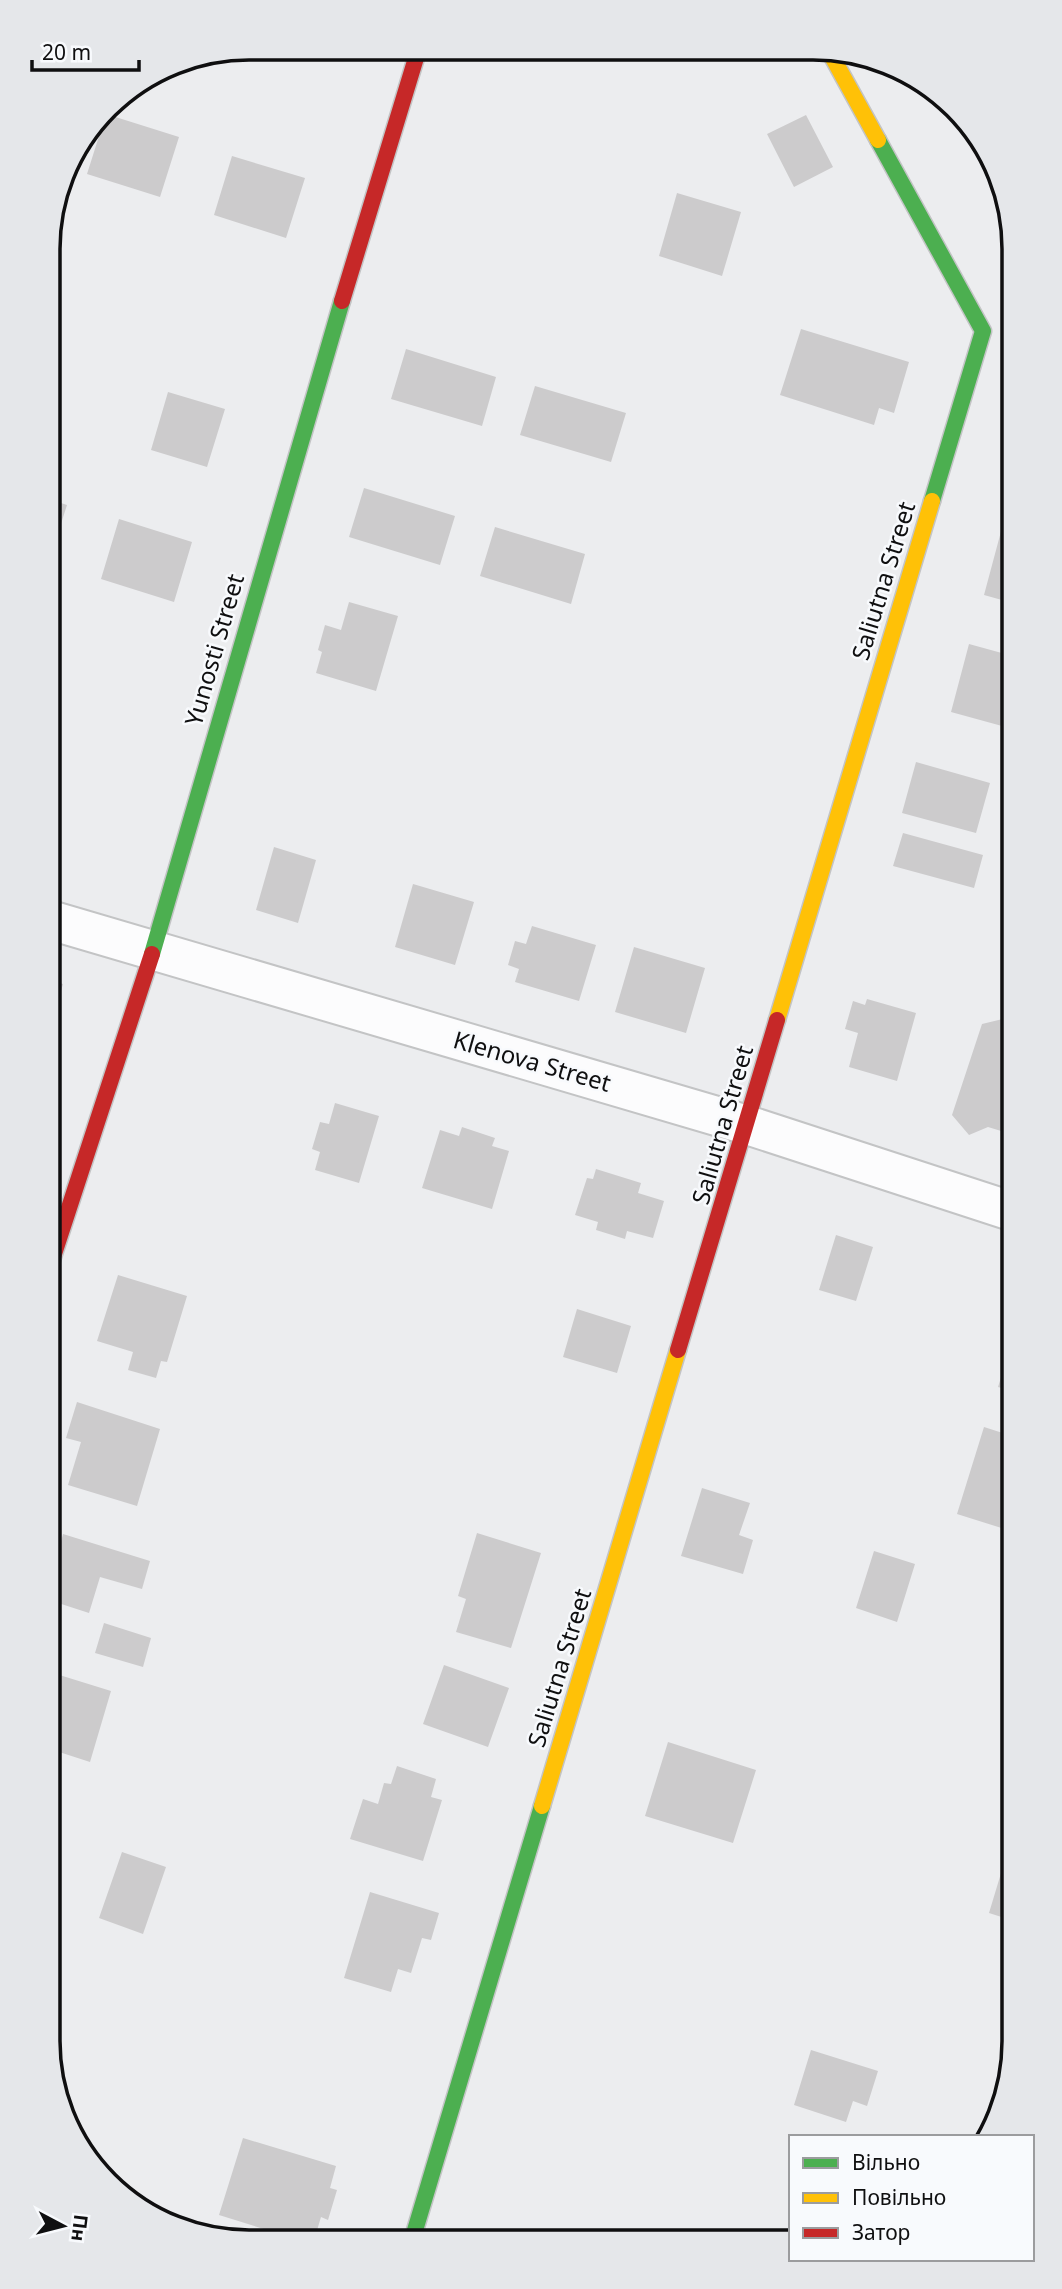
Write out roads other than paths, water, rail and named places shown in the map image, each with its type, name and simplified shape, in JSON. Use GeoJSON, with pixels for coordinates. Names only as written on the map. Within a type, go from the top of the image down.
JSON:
{"type":"FeatureCollection","features":[{"type":"Feature","properties":{"kind":"street","name":"Yunosti Street"},"geometry":{"type":"LineString","coordinates":[[60,1236],[153,950],[306,416],[415,60]]}},
{"type":"Feature","properties":{"kind":"street","name":"Saliutna Street"},"geometry":{"type":"LineString","coordinates":[[415,2230],[983,331],[835,61]]}},
{"type":"Feature","properties":{"kind":"street","name":"Klenova Street"},"geometry":{"type":"LineString","coordinates":[[60,923],[747,1125],[1002,1208]]}}]}
